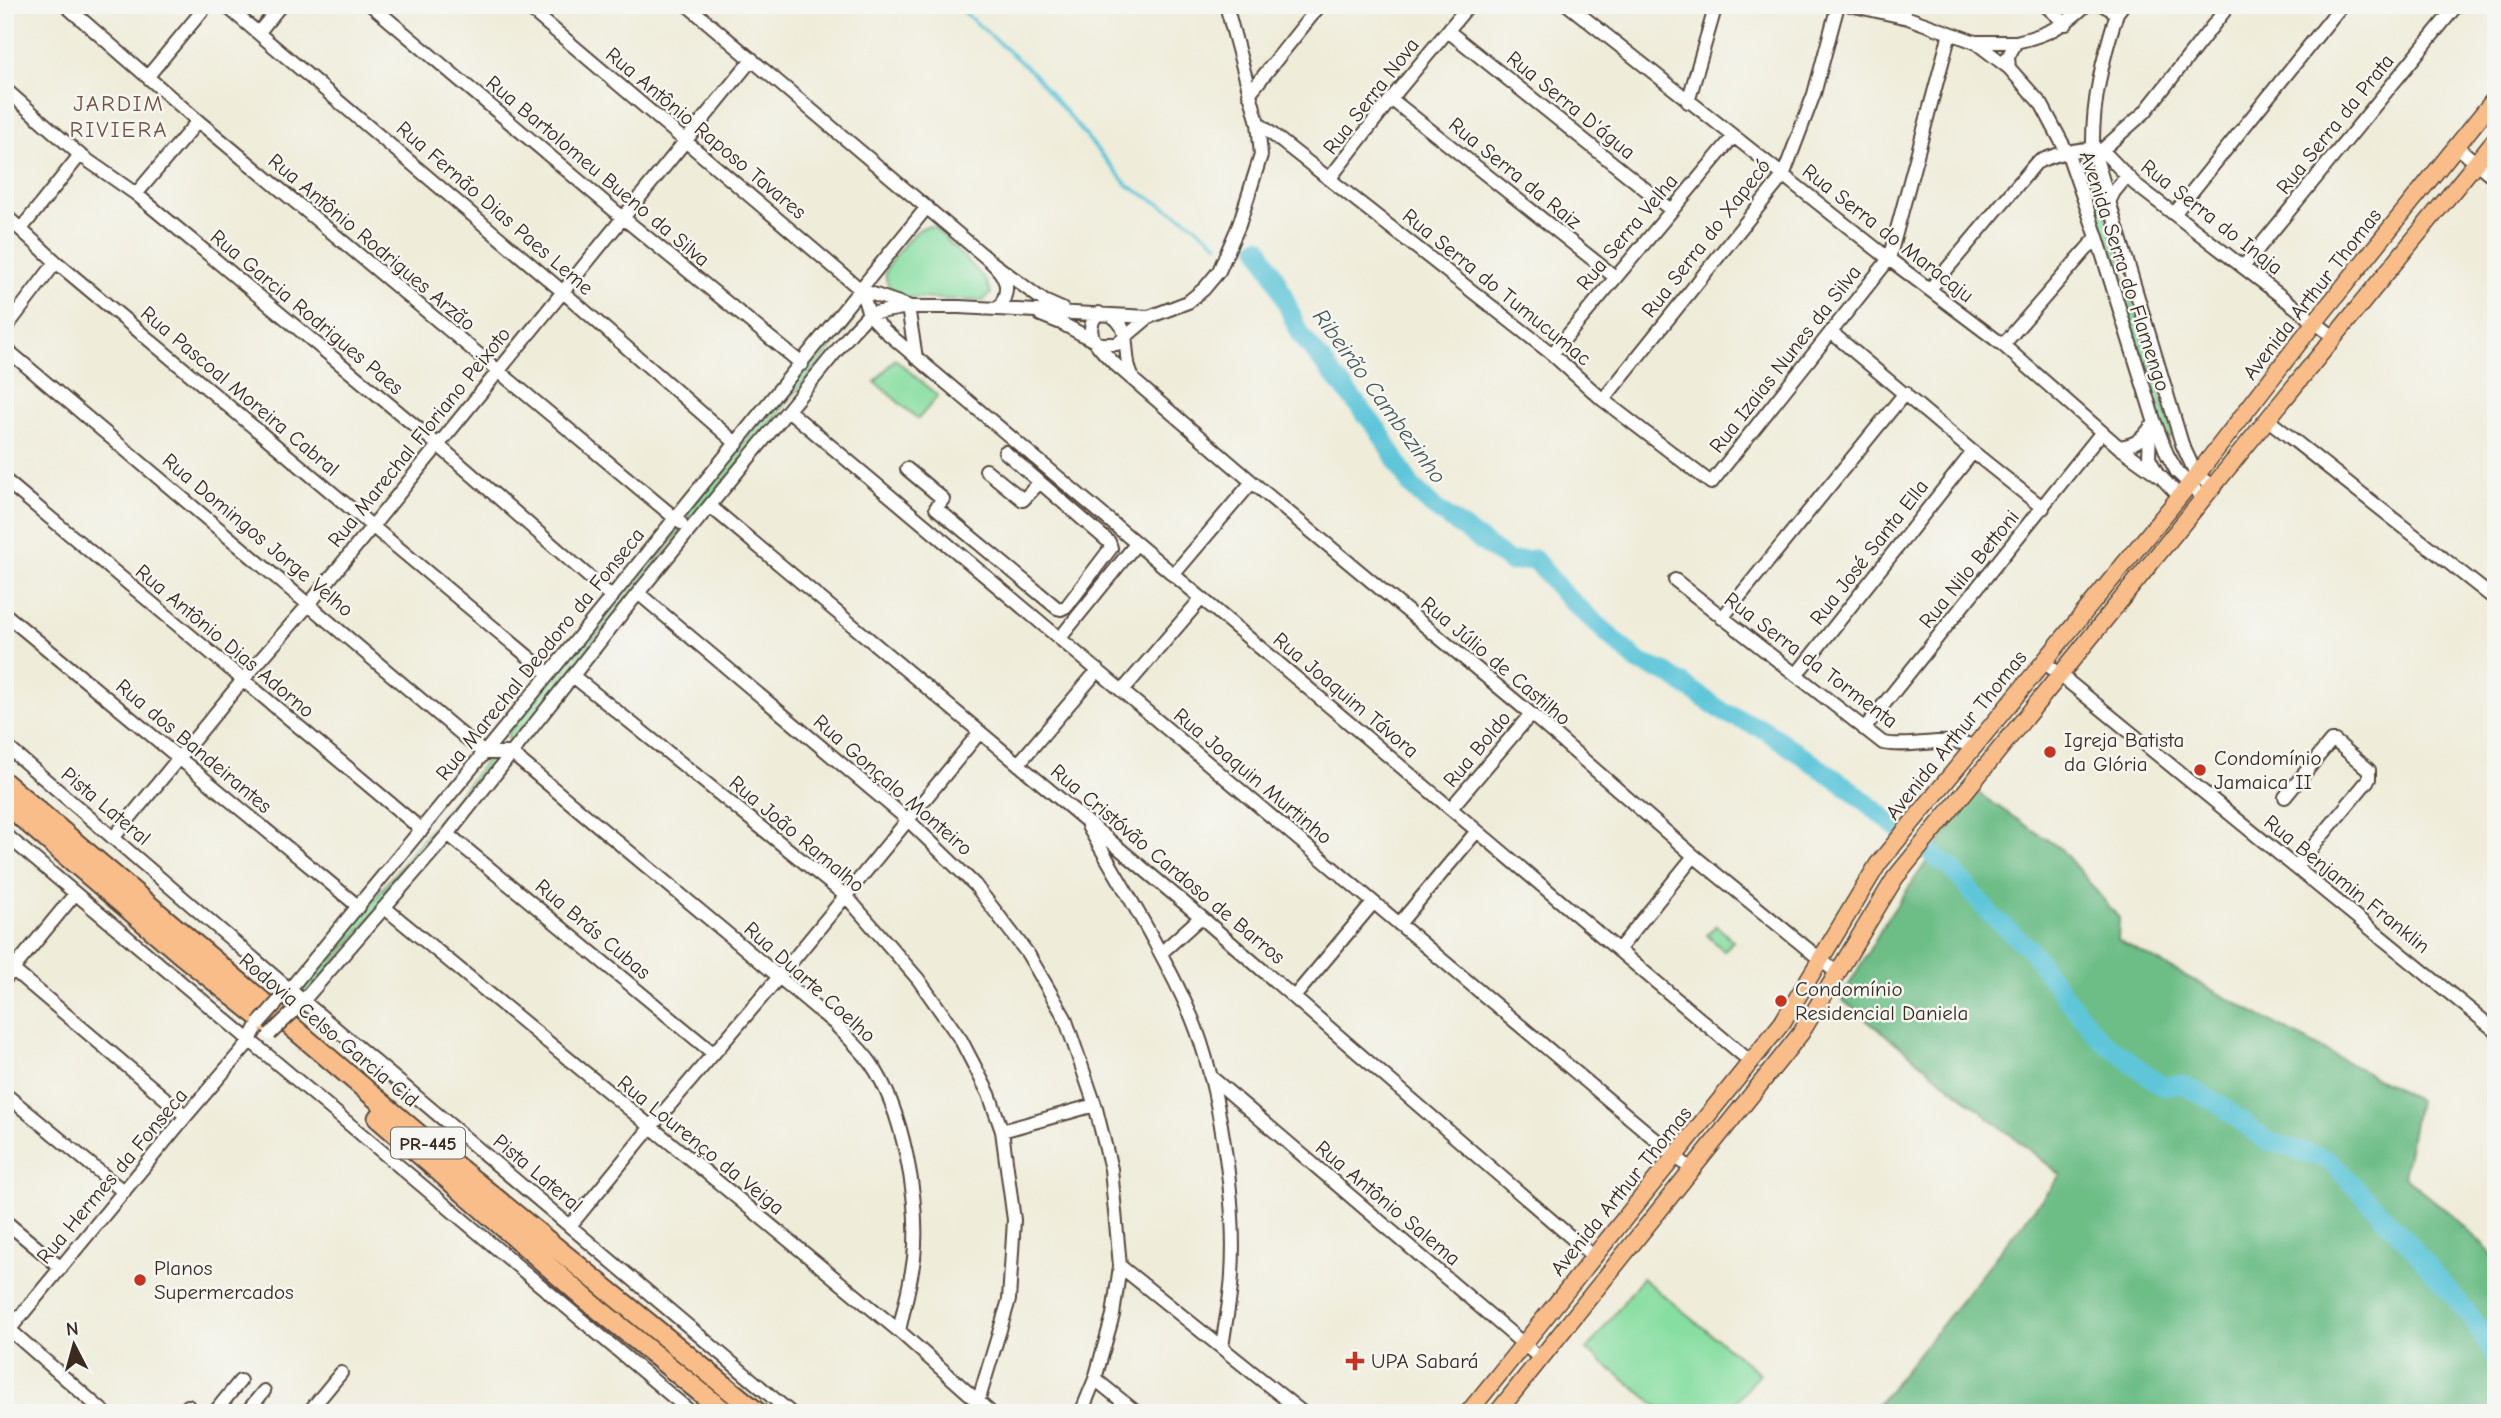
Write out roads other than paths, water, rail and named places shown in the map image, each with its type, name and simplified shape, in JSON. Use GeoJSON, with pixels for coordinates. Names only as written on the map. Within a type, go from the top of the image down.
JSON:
{"type":"FeatureCollection","features":[{"type":"Feature","properties":{"kind":"highway","name":"Rodovia Celso Garcia Cid"},"geometry":{"type":"LineString","coordinates":[[5,783],[435,1149],[758,1413]]}},
{"type":"Feature","properties":{"kind":"highway","name":"Rodovia Celso Garcia Cid"},"geometry":{"type":"LineString","coordinates":[[5,803],[182,955],[301,1051],[586,1299],[726,1413]]}},
{"type":"Feature","properties":{"kind":"main road","name":"Avenida Arthur Thomas"},"geometry":{"type":"LineString","coordinates":[[1468,1413],[1782,1023],[1878,864],[2188,485],[2315,321],[2496,97]]}},
{"type":"Feature","properties":{"kind":"main road","name":"Avenida Arthur Thomas"},"geometry":{"type":"LineString","coordinates":[[1497,1413],[1801,1033],[1895,878],[2496,138]]}},
{"type":"Feature","properties":{"kind":"street","name":"Rua Antônio Rodrigues Arzão"},"geometry":{"type":"LineString","coordinates":[[65,5],[198,121],[497,372],[691,530]]}},
{"type":"Feature","properties":{"kind":"street"},"geometry":{"type":"LineString","coordinates":[[148,76],[207,5]]}},
{"type":"Feature","properties":{"kind":"street","name":"Rua Fernão Dias Paes Leme"},"geometry":{"type":"LineString","coordinates":[[225,5],[562,291],[737,444]]}},
{"type":"Feature","properties":{"kind":"street"},"geometry":{"type":"LineString","coordinates":[[259,32],[281,5]]}},
{"type":"Feature","properties":{"kind":"street","name":"Rua Bartolomeu Bueno da Silva"},"geometry":{"type":"LineString","coordinates":[[371,5],[622,217],[803,364]]}},
{"type":"Feature","properties":{"kind":"street","name":"Rua Antônio Raposo Tavares"},"geometry":{"type":"LineString","coordinates":[[526,5],[861,290]]}},
{"type":"Feature","properties":{"kind":"street"},"geometry":{"type":"LineString","coordinates":[[687,5],[990,261],[1002,273],[1007,283],[1006,295],[998,309]]}},
{"type":"Feature","properties":{"kind":"street"},"geometry":{"type":"LineString","coordinates":[[1103,314],[1093,320],[1091,334],[1096,342],[1108,346],[1117,344],[1149,317],[1188,302],[1204,289],[1219,271],[1239,225],[1261,155],[1258,123],[1226,5]]}},
{"type":"Feature","properties":{"kind":"street"},"geometry":{"type":"LineString","coordinates":[[1249,94],[1320,5]]}},
{"type":"Feature","properties":{"kind":"street","name":"Rua Serra Nova"},"geometry":{"type":"LineString","coordinates":[[1330,178],[1469,5]]}},
{"type":"Feature","properties":{"kind":"street","name":"Rua Serra do Maracaju"},"geometry":{"type":"LineString","coordinates":[[1568,5],[1688,102],[2003,345],[2119,447],[2161,477],[2188,485]]}},
{"type":"Feature","properties":{"kind":"street"},"geometry":{"type":"LineString","coordinates":[[1688,102],[1716,5]]}},
{"type":"Feature","properties":{"kind":"street","name":"Rua Serra do Xapecó"},"geometry":{"type":"LineString","coordinates":[[1603,400],[1783,176],[1814,94],[1838,5]]}},
{"type":"Feature","properties":{"kind":"street"},"geometry":{"type":"LineString","coordinates":[[1850,5],[1908,18],[1975,42],[2016,42],[2040,36],[2066,24],[2086,5]]}},
{"type":"Feature","properties":{"kind":"street"},"geometry":{"type":"LineString","coordinates":[[1894,5],[1908,18]]}},
{"type":"Feature","properties":{"kind":"street"},"geometry":{"type":"LineString","coordinates":[[2045,5],[2066,24]]}},
{"type":"Feature","properties":{"kind":"street"},"geometry":{"type":"LineString","coordinates":[[2103,5],[2120,9]]}},
{"type":"Feature","properties":{"kind":"street"},"geometry":{"type":"LineString","coordinates":[[1930,289],[2036,163],[2049,156],[2098,149],[2145,112],[2230,5]]}},
{"type":"Feature","properties":{"kind":"street"},"geometry":{"type":"LineString","coordinates":[[2174,214],[2342,5]]}},
{"type":"Feature","properties":{"kind":"street","name":"Rua Serra da Prata"},"geometry":{"type":"LineString","coordinates":[[2243,267],[2457,5]]}},
{"type":"Feature","properties":{"kind":"street","name":"Avenida Serra do Flamengo"},"geometry":{"type":"LineString","coordinates":[[2120,9],[2100,75],[2093,124],[2109,202],[2182,444],[2188,485]]}},
{"type":"Feature","properties":{"kind":"street","name":"Rua Serra D'água"},"geometry":{"type":"LineString","coordinates":[[1448,31],[1670,209]]}},
{"type":"Feature","properties":{"kind":"street"},"geometry":{"type":"LineString","coordinates":[[1889,259],[1950,33]]}},
{"type":"Feature","properties":{"kind":"street","name":"Avenida Serra do Flamengo"},"geometry":{"type":"LineString","coordinates":[[1975,42],[2010,68],[2042,105],[2068,153],[2097,237],[2152,424]]}},
{"type":"Feature","properties":{"kind":"street"},"geometry":{"type":"LineString","coordinates":[[2010,68],[2008,57],[2016,42]]}},
{"type":"Feature","properties":{"kind":"street","name":"Rua Marechal Floriano Peixoto"},"geometry":{"type":"LineString","coordinates":[[114,838],[242,681],[310,603],[752,59]]}},
{"type":"Feature","properties":{"kind":"street","name":"Rua Garcia Rodrigues Paes"},"geometry":{"type":"LineString","coordinates":[[5,89],[80,155],[136,194],[438,445],[612,597]]}},
{"type":"Feature","properties":{"kind":"street","name":"Rua Serra da Raiz"},"geometry":{"type":"LineString","coordinates":[[1391,99],[1615,277]]}},
{"type":"Feature","properties":{"kind":"street"},"geometry":{"type":"LineString","coordinates":[[136,194],[198,121]]}},
{"type":"Feature","properties":{"kind":"street","name":"Rua Serra do Tumucumac"},"geometry":{"type":"LineString","coordinates":[[1258,123],[1552,354],[1603,400],[1711,483]]}},
{"type":"Feature","properties":{"kind":"street"},"geometry":{"type":"LineString","coordinates":[[2093,124],[2098,130],[2106,132],[2124,131]]}},
{"type":"Feature","properties":{"kind":"street","name":"Rua Serra Velha"},"geometry":{"type":"LineString","coordinates":[[1552,354],[1733,136]]}},
{"type":"Feature","properties":{"kind":"street"},"geometry":{"type":"LineString","coordinates":[[2456,146],[2496,179]]}},
{"type":"Feature","properties":{"kind":"street","name":"Rua Serra do Inaja"},"geometry":{"type":"LineString","coordinates":[[2098,149],[2174,214],[2334,337]]}},
{"type":"Feature","properties":{"kind":"street"},"geometry":{"type":"LineString","coordinates":[[21,229],[80,155]]}},
{"type":"Feature","properties":{"kind":"street"},"geometry":{"type":"LineString","coordinates":[[2109,202],[2113,192],[2127,176]]}},
{"type":"Feature","properties":{"kind":"street","name":"Rua Marechal Deodoro da Fonseca"},"geometry":{"type":"LineString","coordinates":[[249,1042],[260,1023],[359,907],[928,207]]}},
{"type":"Feature","properties":{"kind":"street","name":"Rua Pascoal Moreira Cabral"},"geometry":{"type":"LineString","coordinates":[[5,215],[57,262],[549,674]]}},
{"type":"Feature","properties":{"kind":"street"},"geometry":{"type":"LineString","coordinates":[[2003,345],[2097,237]]}},
{"type":"Feature","properties":{"kind":"street","name":"Rua Izaias Nunes da Silva"},"geometry":{"type":"LineString","coordinates":[[1711,483],[1889,259]]}},
{"type":"Feature","properties":{"kind":"street"},"geometry":{"type":"LineString","coordinates":[[990,261],[1044,301],[1068,312]]}},
{"type":"Feature","properties":{"kind":"street"},"geometry":{"type":"LineString","coordinates":[[5,329],[57,262]]}},
{"type":"Feature","properties":{"kind":"street"},"geometry":{"type":"LineString","coordinates":[[861,290],[908,307]]}},
{"type":"Feature","properties":{"kind":"street","name":"Rua Joaquim Távora"},"geometry":{"type":"LineString","coordinates":[[861,290],[869,314],[916,358],[1752,1063]]}},
{"type":"Feature","properties":{"kind":"street"},"geometry":{"type":"LineString","coordinates":[[249,1042],[270,1034],[300,1005],[386,908],[448,834],[638,593],[869,314],[908,307],[1149,317]]}},
{"type":"Feature","properties":{"kind":"street"},"geometry":{"type":"LineString","coordinates":[[908,307],[916,358]]}},
{"type":"Feature","properties":{"kind":"street","name":"Rua Júlio de Castilho"},"geometry":{"type":"LineString","coordinates":[[1025,310],[1061,323],[1096,342],[1116,365],[1252,482],[1531,714],[1694,856],[1837,973]]}},
{"type":"Feature","properties":{"kind":"street"},"geometry":{"type":"LineString","coordinates":[[1103,314],[1120,322],[1125,331],[1125,356],[1132,376]]}},
{"type":"Feature","properties":{"kind":"street"},"geometry":{"type":"LineString","coordinates":[[1831,332],[2043,508]]}},
{"type":"Feature","properties":{"kind":"street","name":"Rua Domingos Jorge Velho"},"geometry":{"type":"LineString","coordinates":[[5,348],[310,603],[484,753]]}},
{"type":"Feature","properties":{"kind":"street"},"geometry":{"type":"LineString","coordinates":[[1722,618],[1905,393]]}},
{"type":"Feature","properties":{"kind":"street","name":"Rua Joaquin Murtinho"},"geometry":{"type":"LineString","coordinates":[[789,411],[1692,1170]]}},
{"type":"Feature","properties":{"kind":"street"},"geometry":{"type":"LineString","coordinates":[[2267,419],[2496,600]]}},
{"type":"Feature","properties":{"kind":"street"},"geometry":{"type":"LineString","coordinates":[[2152,424],[2177,472],[2188,485],[2208,491]]}},
{"type":"Feature","properties":{"kind":"street"},"geometry":{"type":"LineString","coordinates":[[2119,447],[2139,441],[2152,424]]}},
{"type":"Feature","properties":{"kind":"street"},"geometry":{"type":"LineString","coordinates":[[2152,424],[2149,458],[2161,477]]}},
{"type":"Feature","properties":{"kind":"street","name":"Rua Nilo Bettoni"},"geometry":{"type":"LineString","coordinates":[[1864,729],[2102,432]]}},
{"type":"Feature","properties":{"kind":"street"},"geometry":{"type":"LineString","coordinates":[[907,469],[943,499],[936,508],[1061,609],[1067,606],[1108,555],[1111,548],[1109,542],[1004,452]]}},
{"type":"Feature","properties":{"kind":"street","name":"Rua José Santa Ella"},"geometry":{"type":"LineString","coordinates":[[1796,675],[1973,452]]}},
{"type":"Feature","properties":{"kind":"street"},"geometry":{"type":"LineString","coordinates":[[986,470],[1023,500],[1040,482]]}},
{"type":"Feature","properties":{"kind":"street","name":"Rua Antônio Dias Adorno"},"geometry":{"type":"LineString","coordinates":[[5,480],[422,830]]}},
{"type":"Feature","properties":{"kind":"street"},"geometry":{"type":"LineString","coordinates":[[1173,575],[1252,482]]}},
{"type":"Feature","properties":{"kind":"street","name":"Rua Cristóvão Cardoso de Barros"},"geometry":{"type":"LineString","coordinates":[[710,506],[1201,917],[1595,1258]]}},
{"type":"Feature","properties":{"kind":"street"},"geometry":{"type":"LineString","coordinates":[[1060,638],[1136,544]]}},
{"type":"Feature","properties":{"kind":"street","name":"Rua Serra da Tormenta"},"geometry":{"type":"LineString","coordinates":[[1675,580],[1883,743],[1901,746],[1960,740],[1974,746]]}},
{"type":"Feature","properties":{"kind":"street"},"geometry":{"type":"LineString","coordinates":[[1084,584],[1095,594]]}},
{"type":"Feature","properties":{"kind":"street","name":"Rua Gonçalo Monteiro"},"geometry":{"type":"LineString","coordinates":[[638,593],[908,820],[975,885],[1028,954],[1065,1018],[1095,1105],[1111,1169],[1120,1266],[1113,1315],[1095,1379],[1081,1413]]}},
{"type":"Feature","properties":{"kind":"street"},"geometry":{"type":"LineString","coordinates":[[1123,690],[1202,599]]}},
{"type":"Feature","properties":{"kind":"street","name":"Rua dos Bandeirantes"},"geometry":{"type":"LineString","coordinates":[[5,614],[359,907]]}},
{"type":"Feature","properties":{"kind":"street","name":"Rua Benjamin Franklin"},"geometry":{"type":"LineString","coordinates":[[2043,661],[2496,1031]]}},
{"type":"Feature","properties":{"kind":"street"},"geometry":{"type":"LineString","coordinates":[[1019,763],[1098,670]]}},
{"type":"Feature","properties":{"kind":"street","name":"Rua João Ramalho"},"geometry":{"type":"LineString","coordinates":[[573,676],[846,896],[918,979],[961,1040],[989,1094],[1002,1131],[1014,1220],[1009,1300],[975,1408]]}},
{"type":"Feature","properties":{"kind":"street","name":"Rua Boldo"},"geometry":{"type":"LineString","coordinates":[[1451,808],[1531,714]]}},
{"type":"Feature","properties":{"kind":"street"},"geometry":{"type":"LineString","coordinates":[[570,1226],[980,732]]}},
{"type":"Feature","properties":{"kind":"street"},"geometry":{"type":"LineString","coordinates":[[2285,797],[2331,741],[2335,741],[2369,770],[2369,779],[2296,867]]}},
{"type":"Feature","properties":{"kind":"street","name":"Pista Lateral"},"geometry":{"type":"LineString","coordinates":[[5,745],[114,838],[300,1005],[570,1226],[790,1413]]}},
{"type":"Feature","properties":{"kind":"street"},"geometry":{"type":"LineString","coordinates":[[484,753],[511,753]]}},
{"type":"Feature","properties":{"kind":"street","name":"Rua Duarte Coelho"},"geometry":{"type":"LineString","coordinates":[[511,753],[834,1023],[870,1062],[901,1131],[913,1195],[914,1256],[899,1331]]}},
{"type":"Feature","properties":{"kind":"street"},"geometry":{"type":"LineString","coordinates":[[1082,817],[1161,953],[1192,1020],[1210,1076],[1223,1142],[1231,1205],[1232,1274],[1222,1348]]}},
{"type":"Feature","properties":{"kind":"street"},"geometry":{"type":"LineString","coordinates":[[1399,923],[1477,831]]}},
{"type":"Feature","properties":{"kind":"street","name":"PR-445"},"geometry":{"type":"LineString","coordinates":[[5,834],[692,1413]]}},
{"type":"Feature","properties":{"kind":"street","name":"Rua Brás Cubas"},"geometry":{"type":"LineString","coordinates":[[448,834],[713,1053]]}},
{"type":"Feature","properties":{"kind":"street"},"geometry":{"type":"LineString","coordinates":[[1619,949],[1694,856]]}},
{"type":"Feature","properties":{"kind":"street"},"geometry":{"type":"LineString","coordinates":[[75,894],[8,970],[186,1116]]}},
{"type":"Feature","properties":{"kind":"street"},"geometry":{"type":"LineString","coordinates":[[1294,997],[1373,902]]}},
{"type":"Feature","properties":{"kind":"street","name":"Rua Lourenço da Veiga"},"geometry":{"type":"LineString","coordinates":[[386,908],[899,1331],[975,1408],[991,1413]]}},
{"type":"Feature","properties":{"kind":"street"},"geometry":{"type":"LineString","coordinates":[[1161,953],[1201,917]]}},
{"type":"Feature","properties":{"kind":"street","name":"Rua Hermes da Fonseca"},"geometry":{"type":"LineString","coordinates":[[7,1332],[249,1042]]}},
{"type":"Feature","properties":{"kind":"street","name":"Rua Antônio Salema"},"geometry":{"type":"LineString","coordinates":[[1210,1076],[1541,1359]]}},
{"type":"Feature","properties":{"kind":"street"},"geometry":{"type":"LineString","coordinates":[[5,1094],[124,1192]]}},
{"type":"Feature","properties":{"kind":"street"},"geometry":{"type":"LineString","coordinates":[[1002,1131],[1095,1105]]}},
{"type":"Feature","properties":{"kind":"street"},"geometry":{"type":"LineString","coordinates":[[5,1221],[61,1268]]}},
{"type":"Feature","properties":{"kind":"street"},"geometry":{"type":"LineString","coordinates":[[1120,1266],[1303,1413]]}},
{"type":"Feature","properties":{"kind":"street"},"geometry":{"type":"LineString","coordinates":[[7,1332],[105,1413]]}},
{"type":"Feature","properties":{"kind":"street"},"geometry":{"type":"LineString","coordinates":[[309,1413],[341,1373]]}},
{"type":"Feature","properties":{"kind":"street"},"geometry":{"type":"LineString","coordinates":[[1095,1379],[1137,1413]]}},
{"type":"Feature","properties":{"kind":"street"},"geometry":{"type":"LineString","coordinates":[[214,1413],[240,1381]]}},
{"type":"Feature","properties":{"kind":"street"},"geometry":{"type":"LineString","coordinates":[[246,1413],[264,1391]]}},
{"type":"Feature","properties":{"kind":"waterway","name":"Ribeirão Cambezinho"},"geometry":{"type":"LineString","coordinates":[[956,5],[1033,73],[1127,185],[1189,221],[1218,244]]}},
{"type":"Feature","properties":{"kind":"waterway","name":"Ribeirão Cambezinho"},"geometry":{"type":"LineString","coordinates":[[1259,247],[1299,333],[1379,431],[1411,486],[1432,506],[1510,562],[1534,559],[1563,593],[1638,662],[1667,673],[1725,713],[1765,730],[1850,789],[1898,829]]}},
{"type":"Feature","properties":{"kind":"waterway","name":"Ribeirão Cambezinho"},"geometry":{"type":"LineString","coordinates":[[1931,854],[1951,868],[1990,914],[2030,949],[2100,1039],[2162,1086],[2181,1084],[2219,1104],[2265,1140],[2329,1160],[2403,1237],[2471,1317],[2496,1358]]}},
{"type":"Feature","properties":{"kind":"place","name":"Igreja Batista da Glória"},"geometry":{"type":"Point","coordinates":[2050,752]}},
{"type":"Feature","properties":{"kind":"place","name":"Condomínio Jamaica II"},"geometry":{"type":"Point","coordinates":[2200,770]}},
{"type":"Feature","properties":{"kind":"place","name":"Condomínio Residencial Daniela"},"geometry":{"type":"Point","coordinates":[1781,1001]}},
{"type":"Feature","properties":{"kind":"place","name":"Planos Supermercados"},"geometry":{"type":"Point","coordinates":[140,1280]}},
{"type":"Feature","properties":{"kind":"place","name":"UPA Sabará"},"geometry":{"type":"Point","coordinates":[1355,1361]}},
{"type":"Feature","properties":{"kind":"district","name":"JARDIM RIVIERA"},"geometry":{"type":"Point","coordinates":[119,116]}}]}
